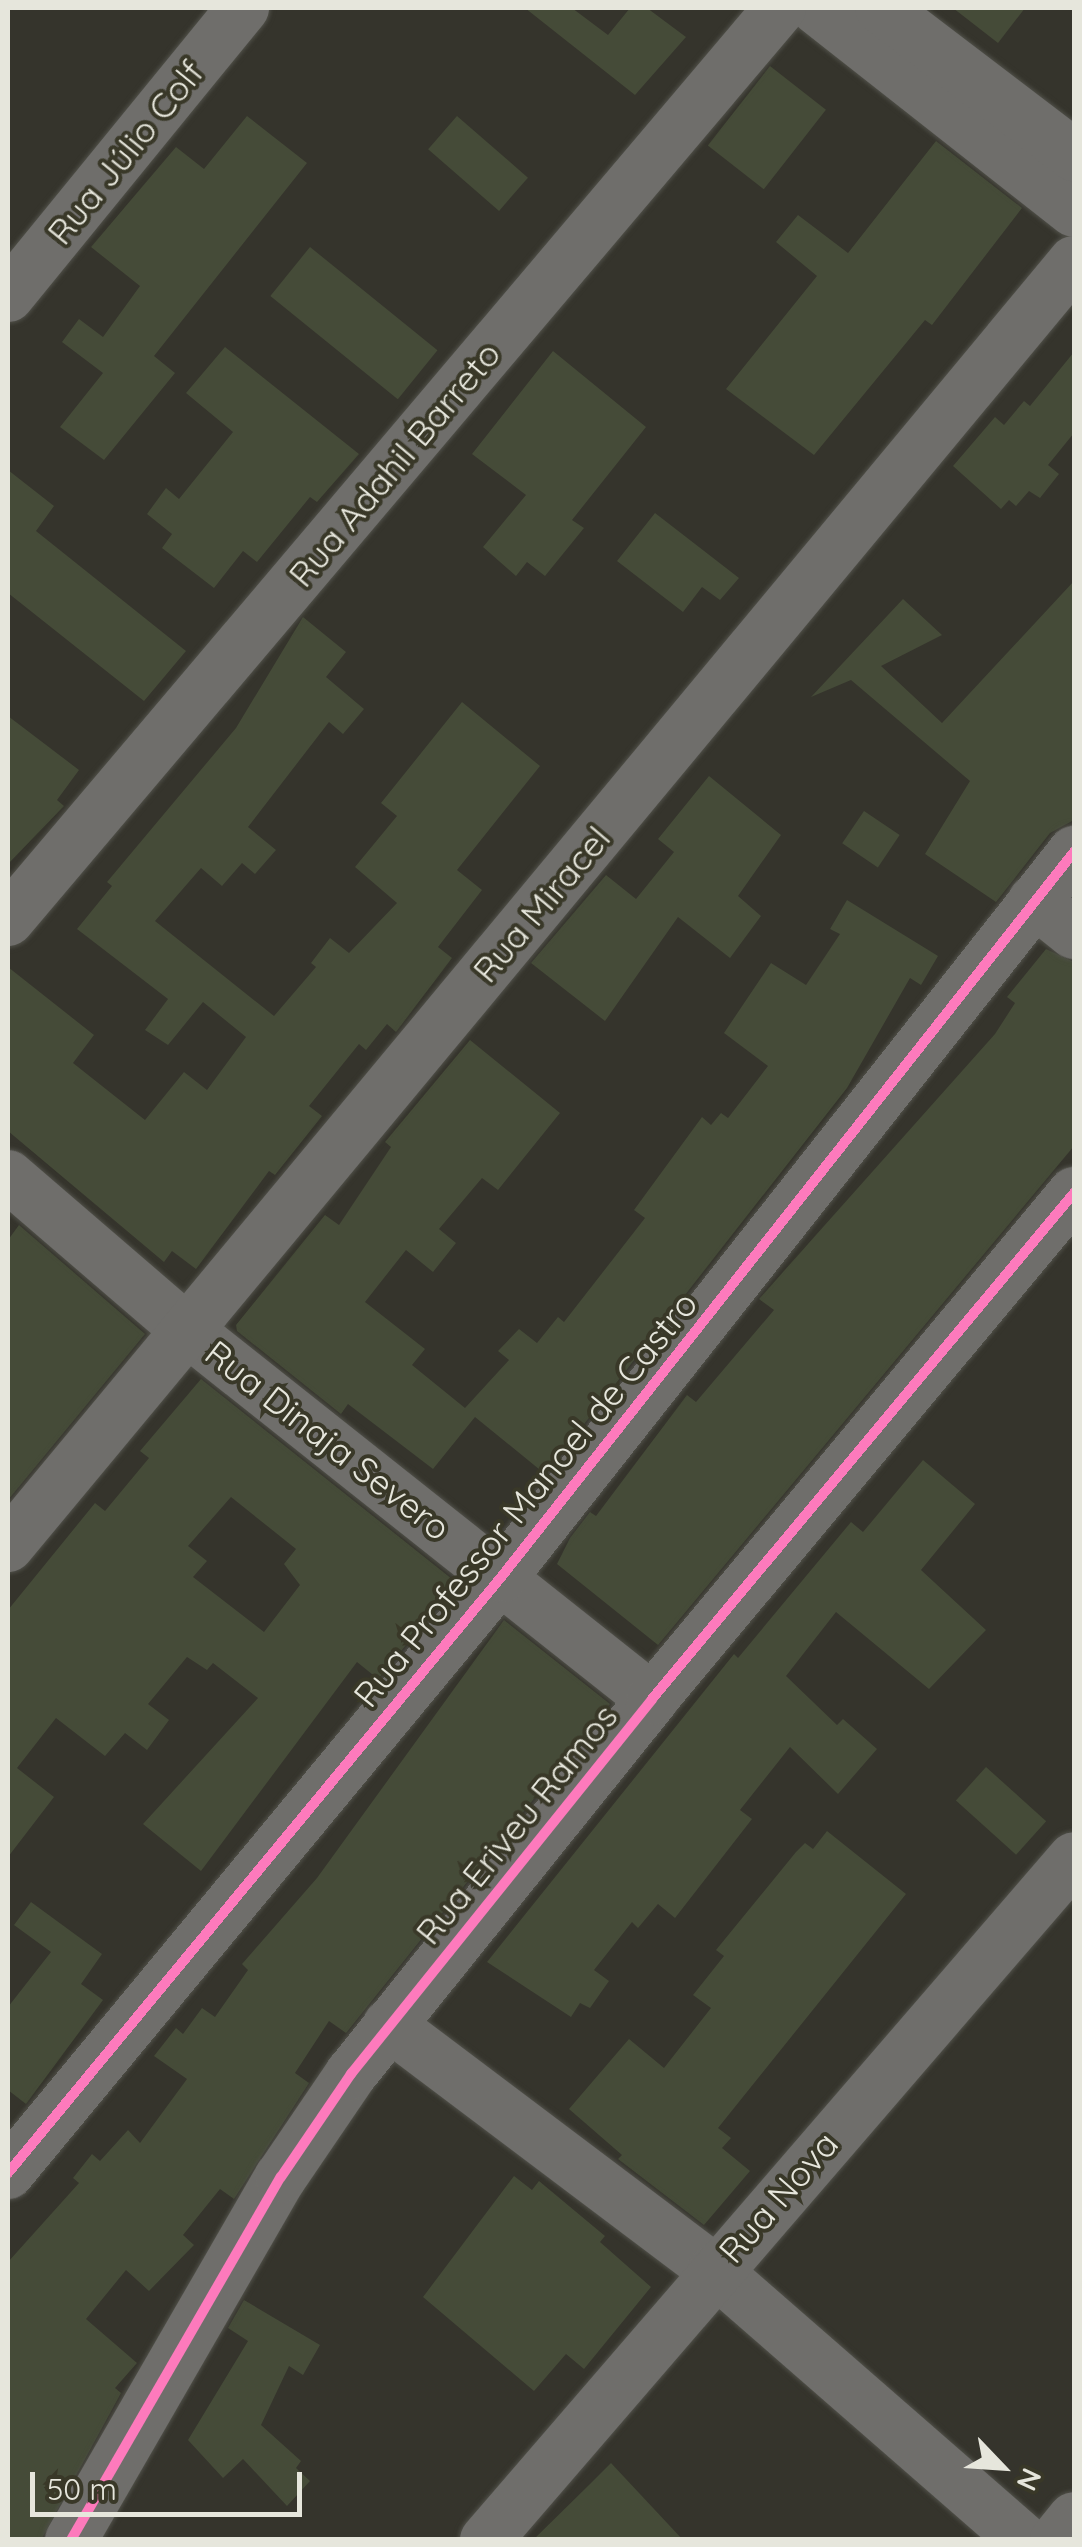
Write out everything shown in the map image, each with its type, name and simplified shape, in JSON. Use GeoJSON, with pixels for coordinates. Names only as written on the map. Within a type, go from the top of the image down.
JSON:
{"type":"FeatureCollection","features":[{"type":"Feature","properties":{"kind":"street","name":"Rua Júlio Colf"},"geometry":{"type":"LineString","coordinates":[[8,296],[243,8]]}},
{"type":"Feature","properties":{"kind":"street","name":"Rua Adahil Barreto"},"geometry":{"type":"LineString","coordinates":[[8,920],[780,8]]}},
{"type":"Feature","properties":{"kind":"street"},"geometry":{"type":"LineString","coordinates":[[816,8],[1074,211]]}},
{"type":"Feature","properties":{"kind":"street"},"geometry":{"type":"LineString","coordinates":[[881,8],[1074,155]]}},
{"type":"Feature","properties":{"kind":"street","name":"Rua Miracel"},"geometry":{"type":"LineString","coordinates":[[8,1546],[1074,262]]}},
{"type":"Feature","properties":{"kind":"street","name":"Rua Professor Manoel de Castro"},"geometry":{"type":"LineString","coordinates":[[8,2173],[502,1576],[1074,852]]}},
{"type":"Feature","properties":{"kind":"street"},"geometry":{"type":"LineString","coordinates":[[1034,902],[1074,933]]}},
{"type":"Feature","properties":{"kind":"street","name":"Rua Dinaja Severo"},"geometry":{"type":"LineString","coordinates":[[8,1176],[186,1330],[502,1576],[652,1699]]}},
{"type":"Feature","properties":{"kind":"street","name":"Rua Eriveu Ramos"},"geometry":{"type":"LineString","coordinates":[[71,2540],[281,2177],[389,2025],[652,1699],[1074,1193]]}},
{"type":"Feature","properties":{"kind":"street","name":"Rua Nova"},"geometry":{"type":"LineString","coordinates":[[486,2540],[714,2270],[1074,1858]]}},
{"type":"Feature","properties":{"kind":"street"},"geometry":{"type":"LineString","coordinates":[[389,2025],[714,2270],[1023,2540]]}},
{"type":"Feature","properties":{"kind":"street"},"geometry":{"type":"LineString","coordinates":[[1056,2540],[1074,2518]]}},
{"type":"Feature","properties":{"kind":"building"},"geometry":{"type":"Polygon","coordinates":[[[525,8],[572,8],[608,35],[630,8],[647,8],[686,37],[635,95],[525,8]]]}},
{"type":"Feature","properties":{"kind":"building"},"geometry":{"type":"Polygon","coordinates":[[[953,8],[1025,8],[998,43],[953,8]]]}},
{"type":"Feature","properties":{"kind":"building"},"geometry":{"type":"Polygon","coordinates":[[[770,66],[826,110],[764,189],[708,146],[770,66]]]}},
{"type":"Feature","properties":{"kind":"building"},"geometry":{"type":"Polygon","coordinates":[[[247,116],[307,163],[154,356],[175,373],[104,460],[60,427],[103,373],[62,342],[79,319],[103,337],[140,286],[91,247],[176,147],[204,169],[247,116]]]}},
{"type":"Feature","properties":{"kind":"building"},"geometry":{"type":"Polygon","coordinates":[[[457,116],[528,178],[499,211],[428,149],[457,116]]]}},
{"type":"Feature","properties":{"kind":"building"},"geometry":{"type":"Polygon","coordinates":[[[936,141],[1022,208],[932,325],[925,320],[814,455],[726,389],[817,276],[776,242],[798,215],[848,253],[936,141]]]}},
{"type":"Feature","properties":{"kind":"building"},"geometry":{"type":"Polygon","coordinates":[[[310,247],[437,350],[398,399],[270,296],[310,247]]]}},
{"type":"Feature","properties":{"kind":"building"},"geometry":{"type":"Polygon","coordinates":[[[225,347],[359,454],[317,502],[310,497],[257,562],[243,551],[214,588],[162,548],[172,534],[147,514],[166,488],[179,499],[233,432],[186,393],[225,347]]]}},
{"type":"Feature","properties":{"kind":"building"},"geometry":{"type":"Polygon","coordinates":[[[553,351],[646,427],[572,520],[584,528],[545,576],[527,562],[516,576],[483,547],[526,495],[472,454],[553,351]]]}},
{"type":"Feature","properties":{"kind":"building"},"geometry":{"type":"Polygon","coordinates":[[[1074,352],[1074,433],[1048,465],[1059,474],[1040,498],[1029,491],[1016,506],[1009,500],[1001,509],[953,466],[995,417],[1004,425],[1024,401],[1030,406],[1074,352]]]}},
{"type":"Feature","properties":{"kind":"building"},"geometry":{"type":"Polygon","coordinates":[[[8,470],[54,506],[36,531],[186,651],[144,701],[8,593],[8,470]]]}},
{"type":"Feature","properties":{"kind":"building"},"geometry":{"type":"Polygon","coordinates":[[[655,513],[739,578],[720,600],[702,587],[683,612],[617,561],[655,513]]]}},
{"type":"Feature","properties":{"kind":"building"},"geometry":{"type":"Polygon","coordinates":[[[1074,581],[1074,820],[1050,833],[996,902],[925,854],[970,781],[851,680],[811,697],[903,599],[942,635],[881,666],[942,723],[1074,581]]]}},
{"type":"Feature","properties":{"kind":"building"},"geometry":{"type":"Polygon","coordinates":[[[303,617],[346,652],[326,677],[364,709],[343,734],[329,722],[248,827],[276,850],[255,874],[242,863],[222,886],[201,868],[155,921],[274,1016],[316,967],[311,963],[330,938],[349,953],[397,903],[355,867],[397,816],[381,803],[462,702],[540,766],[457,870],[482,890],[438,947],[452,958],[396,1032],[387,1024],[366,1050],[359,1044],[309,1106],[322,1116],[275,1175],[269,1171],[196,1269],[172,1251],[164,1262],[8,1131],[8,967],[94,1035],[73,1063],[145,1120],[184,1072],[207,1090],[246,1037],[203,1002],[168,1045],[145,1030],[168,999],[77,929],[112,886],[107,882],[236,728],[303,617]]]}},
{"type":"Feature","properties":{"kind":"building"},"geometry":{"type":"Polygon","coordinates":[[[8,716],[79,770],[57,800],[64,806],[8,864],[8,716]]]}},
{"type":"Feature","properties":{"kind":"building"},"geometry":{"type":"Polygon","coordinates":[[[709,776],[781,835],[738,896],[761,916],[730,958],[678,917],[605,1021],[531,963],[606,875],[636,899],[674,852],[658,839],[709,776]]]}},
{"type":"Feature","properties":{"kind":"building"},"geometry":{"type":"Polygon","coordinates":[[[864,811],[900,835],[878,867],[842,843],[864,811]]]}},
{"type":"Feature","properties":{"kind":"building"},"geometry":{"type":"Polygon","coordinates":[[[847,900],[938,956],[921,985],[910,978],[847,1088],[545,1474],[475,1417],[433,1469],[348,1404],[341,1414],[237,1331],[236,1325],[325,1215],[339,1225],[391,1147],[385,1142],[470,1040],[560,1113],[498,1190],[482,1178],[439,1229],[456,1243],[433,1272],[406,1250],[365,1302],[425,1349],[412,1365],[465,1408],[509,1360],[498,1351],[519,1329],[537,1343],[558,1317],[564,1322],[645,1218],[634,1210],[702,1117],[711,1125],[721,1113],[728,1118],[768,1066],[724,1033],[771,963],[806,985],[840,934],[830,929],[847,900]]]}},
{"type":"Feature","properties":{"kind":"building"},"geometry":{"type":"Polygon","coordinates":[[[1046,949],[1074,962],[1074,1146],[658,1645],[557,1564],[570,1538],[590,1512],[596,1516],[687,1395],[696,1402],[774,1310],[759,1299],[995,1034],[1015,1003],[1007,997],[1046,949]]]}},
{"type":"Feature","properties":{"kind":"building"},"geometry":{"type":"Polygon","coordinates":[[[19,1225],[145,1334],[8,1500],[8,1240],[19,1225]]]}},
{"type":"Feature","properties":{"kind":"building"},"geometry":{"type":"Polygon","coordinates":[[[201,1379],[457,1583],[378,1679],[357,1662],[201,1871],[143,1824],[258,1698],[213,1663],[207,1670],[187,1657],[148,1704],[169,1720],[147,1750],[125,1733],[105,1756],[56,1718],[17,1768],[54,1797],[8,1857],[8,1610],[95,1503],[105,1511],[149,1458],[140,1451],[201,1379]],[[231,1497],[188,1546],[207,1561],[193,1577],[264,1632],[300,1585],[284,1564],[296,1549],[231,1497]]]}},
{"type":"Feature","properties":{"kind":"building"},"geometry":{"type":"Polygon","coordinates":[[[923,1460],[975,1504],[921,1570],[986,1630],[929,1689],[836,1612],[786,1676],[837,1725],[843,1719],[877,1749],[838,1794],[790,1747],[740,1810],[752,1819],[675,1918],[658,1904],[638,1928],[632,1922],[594,1970],[609,1981],[590,2008],[580,2003],[571,2017],[487,1962],[734,1654],[738,1658],[851,1522],[863,1532],[923,1460]]]}},
{"type":"Feature","properties":{"kind":"building"},"geometry":{"type":"Polygon","coordinates":[[[504,1620],[610,1704],[346,2033],[329,2021],[295,2073],[309,2083],[234,2199],[220,2189],[183,2235],[194,2245],[149,2291],[126,2270],[86,2319],[137,2363],[115,2388],[121,2393],[41,2540],[8,2540],[8,2262],[79,2183],[73,2178],[92,2154],[100,2161],[128,2130],[140,2143],[187,2079],[154,2056],[176,2028],[183,2034],[202,2008],[215,2017],[248,1970],[242,1964],[317,1878],[504,1620]]]}},
{"type":"Feature","properties":{"kind":"building"},"geometry":{"type":"Polygon","coordinates":[[[986,1767],[1046,1821],[1016,1855],[956,1800],[986,1767]]]}},
{"type":"Feature","properties":{"kind":"building"},"geometry":{"type":"Polygon","coordinates":[[[827,1831],[906,1894],[718,2128],[731,2138],[722,2148],[750,2171],[704,2225],[618,2159],[622,2155],[569,2109],[629,2039],[664,2068],[711,2008],[693,1995],[724,1956],[716,1950],[796,1852],[805,1843],[813,1849],[827,1831]]]}},
{"type":"Feature","properties":{"kind":"building"},"geometry":{"type":"Polygon","coordinates":[[[31,1902],[102,1954],[81,1984],[103,2000],[26,2104],[8,2090],[8,2007],[51,1952],[14,1925],[31,1902]]]}},
{"type":"Feature","properties":{"kind":"building"},"geometry":{"type":"Polygon","coordinates":[[[514,2176],[532,2190],[539,2181],[605,2236],[600,2242],[651,2287],[584,2369],[566,2354],[534,2391],[423,2297],[514,2176]]]}},
{"type":"Feature","properties":{"kind":"building"},"geometry":{"type":"Polygon","coordinates":[[[244,2300],[320,2345],[303,2375],[289,2366],[261,2425],[301,2461],[296,2468],[310,2481],[287,2506],[243,2459],[223,2478],[188,2440],[248,2341],[228,2328],[244,2300]]]}},
{"type":"Feature","properties":{"kind":"building"},"geometry":{"type":"Polygon","coordinates":[[[611,2463],[683,2540],[533,2540],[590,2484],[611,2463]]]}},
{"type":"Feature","properties":{"kind":"cycle path"},"geometry":{"type":"LineString","coordinates":[[8,2173],[502,1576],[1074,852]]}},
{"type":"Feature","properties":{"kind":"cycle path"},"geometry":{"type":"LineString","coordinates":[[71,2540],[281,2177],[351,2074],[652,1699],[1074,1193]]}}]}
